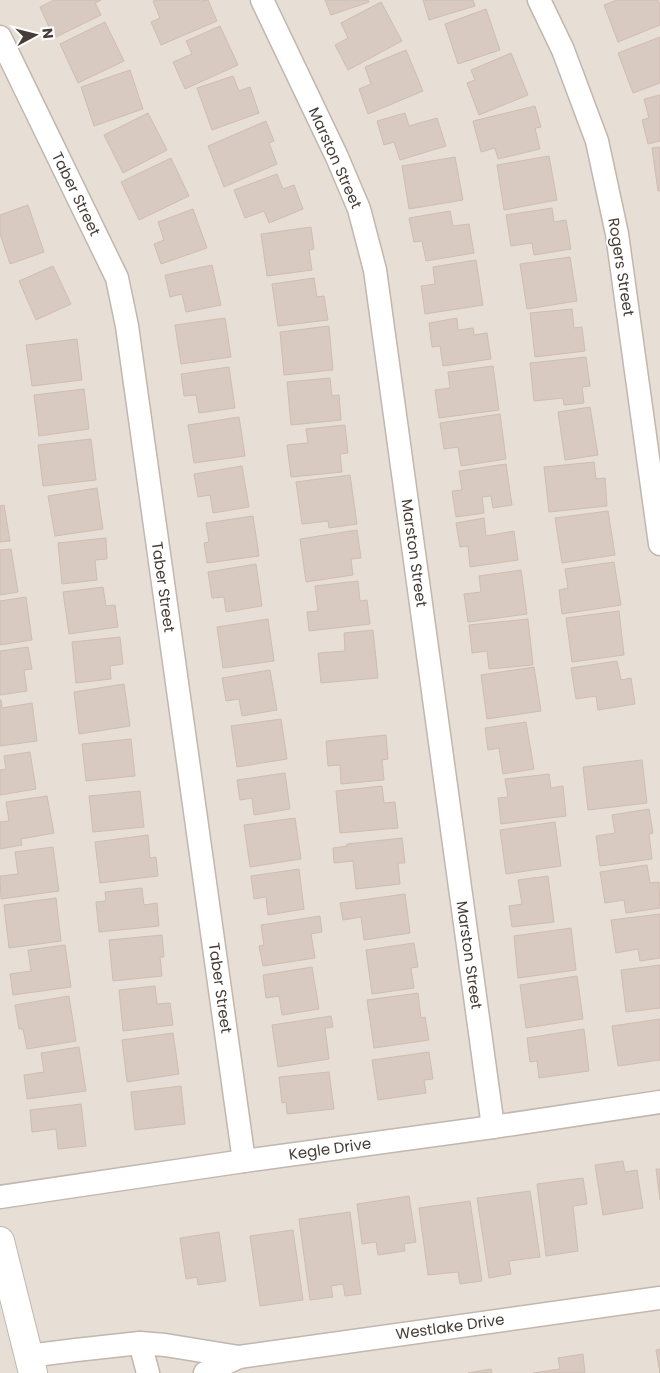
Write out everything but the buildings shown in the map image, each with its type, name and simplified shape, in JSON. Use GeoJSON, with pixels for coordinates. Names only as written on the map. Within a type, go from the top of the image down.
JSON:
{"type":"FeatureCollection","features":[{"type":"Feature","properties":{"kind":"street","name":"Marston Street"},"geometry":{"type":"LineString","coordinates":[[262,0],[337,156],[359,209],[375,270],[493,1128]]}},
{"type":"Feature","properties":{"kind":"street","name":"Rogers Street"},"geometry":{"type":"LineString","coordinates":[[539,0],[563,50],[597,141],[617,234],[660,544]]}},
{"type":"Feature","properties":{"kind":"street","name":"Taber Street"},"geometry":{"type":"LineString","coordinates":[[0,37],[117,278],[127,326],[244,1161]]}},
{"type":"Feature","properties":{"kind":"street","name":"Kegle Drive"},"geometry":{"type":"LineString","coordinates":[[0,1197],[244,1161],[493,1128],[660,1102]]}},
{"type":"Feature","properties":{"kind":"street"},"geometry":{"type":"LineString","coordinates":[[0,1241],[31,1365]]}},
{"type":"Feature","properties":{"kind":"street","name":"Westlake Drive"},"geometry":{"type":"LineString","coordinates":[[31,1365],[76,1350],[140,1343],[239,1357],[660,1298]]}},
{"type":"Feature","properties":{"kind":"street"},"geometry":{"type":"LineString","coordinates":[[140,1343],[148,1373]]}},
{"type":"Feature","properties":{"kind":"street","name":"Westlake Drive"},"geometry":{"type":"LineString","coordinates":[[205,1373],[239,1357]]}},
{"type":"Feature","properties":{"kind":"shaded area"},"geometry":{"type":"Polygon","coordinates":[[[0,0],[660,0],[660,1373],[0,1373],[0,0]]]}}]}
